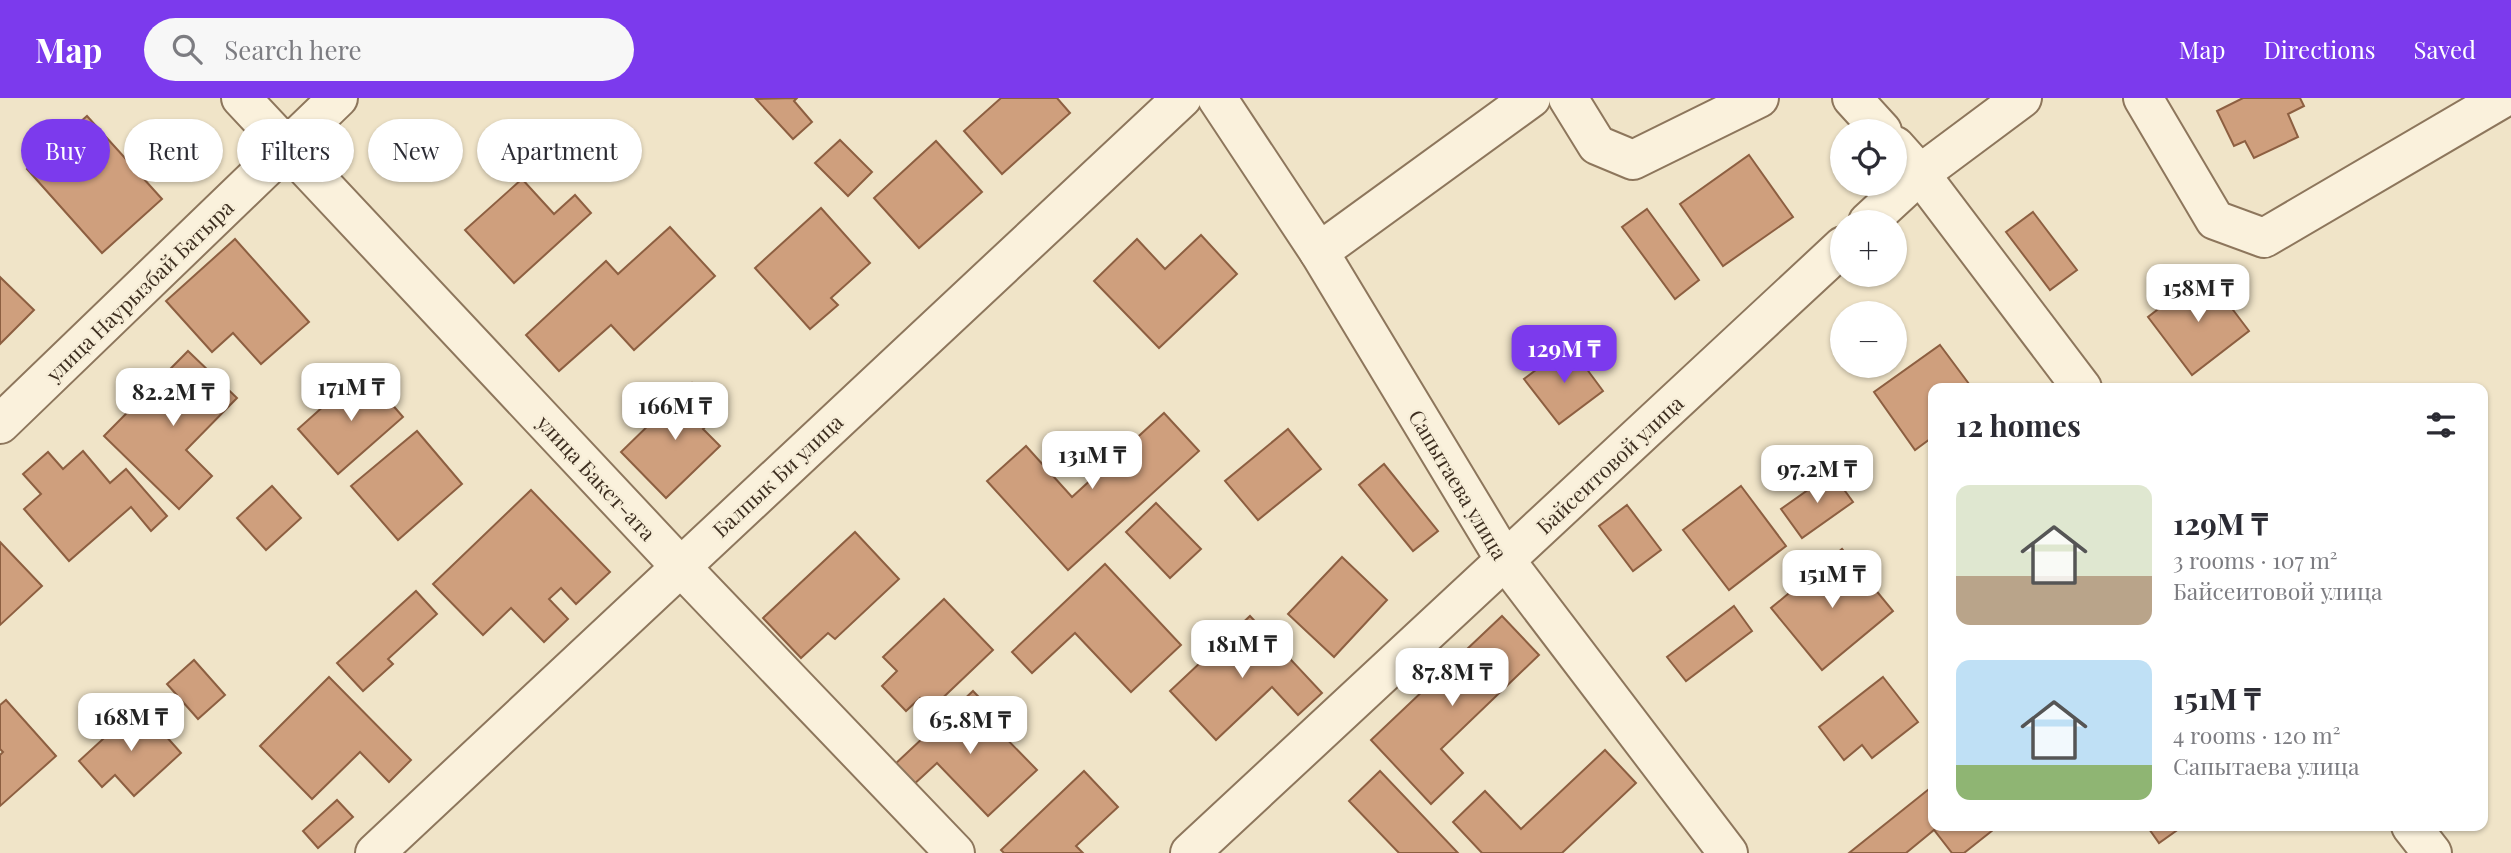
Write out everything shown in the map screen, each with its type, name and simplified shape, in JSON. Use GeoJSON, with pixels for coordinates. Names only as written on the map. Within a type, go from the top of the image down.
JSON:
{"type":"FeatureCollection","features":[{"type":"Feature","properties":{"kind":"street","name":"улица Бакет-ата"},"geometry":{"type":"LineString","coordinates":[[241,98],[261,119]]}},
{"type":"Feature","properties":{"kind":"street","name":"улица Наурызбай Батыра"},"geometry":{"type":"LineString","coordinates":[[317,119],[338,98]]}},
{"type":"Feature","properties":{"kind":"street","name":"Балпык Би улица"},"geometry":{"type":"LineString","coordinates":[[375,853],[1182,98]]}},
{"type":"Feature","properties":{"kind":"street","name":"Сапытаева улица"},"geometry":{"type":"LineString","coordinates":[[1217,98],[1319,252],[1505,560],[1728,853]]}},
{"type":"Feature","properties":{"kind":"street"},"geometry":{"type":"LineString","coordinates":[[1319,252],[1531,98]]}},
{"type":"Feature","properties":{"kind":"street"},"geometry":{"type":"LineString","coordinates":[[1567,98],[1597,145],[1633,160],[1759,98]]}},
{"type":"Feature","properties":{"kind":"street"},"geometry":{"type":"LineString","coordinates":[[1852,98],[1871,119]]}},
{"type":"Feature","properties":{"kind":"street"},"geometry":{"type":"LineString","coordinates":[[1881,210],[1920,174],[2022,98]]}},
{"type":"Feature","properties":{"kind":"street"},"geometry":{"type":"LineString","coordinates":[[2143,98],[2215,220],[2264,238],[2503,98]]}},
{"type":"Feature","properties":{"kind":"street"},"geometry":{"type":"LineString","coordinates":[[1907,159],[2078,383]]}},
{"type":"Feature","properties":{"kind":"street","name":"улица Наурызбай Батыра"},"geometry":{"type":"LineString","coordinates":[[0,424],[253,182]]}},
{"type":"Feature","properties":{"kind":"street","name":"улица Бакет-ата"},"geometry":{"type":"LineString","coordinates":[[320,182],[680,566],[955,853]]}},
{"type":"Feature","properties":{"kind":"street","name":"Байсеитовой улица"},"geometry":{"type":"LineString","coordinates":[[1190,853],[1830,258]]}},
{"type":"Feature","properties":{"kind":"street"},"geometry":{"type":"LineString","coordinates":[[2415,831],[2432,853]]}},
{"type":"Feature","properties":{"kind":"building"},"geometry":{"type":"Polygon","coordinates":[[[797,98],[794,101],[812,122],[793,139],[756,99],[797,98]]]}},
{"type":"Feature","properties":{"kind":"building"},"geometry":{"type":"Polygon","coordinates":[[[1001,98],[1057,98],[1070,113],[1002,174],[964,131],[1001,98]]]}},
{"type":"Feature","properties":{"kind":"building"},"geometry":{"type":"Polygon","coordinates":[[[2243,98],[2300,98],[2304,106],[2288,114],[2298,137],[2254,158],[2245,141],[2234,146],[2217,111],[2243,98]]]}},
{"type":"Feature","properties":{"kind":"building"},"geometry":{"type":"Polygon","coordinates":[[[840,140],[872,172],[848,196],[815,163],[840,140]]]}},
{"type":"Feature","properties":{"kind":"building"},"geometry":{"type":"Polygon","coordinates":[[[110,141],[124,157],[124,182],[147,182],[162,199],[102,253],[39,182],[110,182],[110,141]]]}},
{"type":"Feature","properties":{"kind":"building"},"geometry":{"type":"Polygon","coordinates":[[[936,141],[982,192],[919,248],[874,198],[936,141]]]}},
{"type":"Feature","properties":{"kind":"building"},"geometry":{"type":"Polygon","coordinates":[[[1749,155],[1793,217],[1723,266],[1680,204],[1749,155]]]}},
{"type":"Feature","properties":{"kind":"building"},"geometry":{"type":"Polygon","coordinates":[[[519,182],[525,182],[554,214],[575,195],[591,213],[514,283],[465,230],[519,182]]]}},
{"type":"Feature","properties":{"kind":"building"},"geometry":{"type":"Polygon","coordinates":[[[821,208],[870,263],[831,298],[838,305],[810,329],[755,268],[821,208]]]}},
{"type":"Feature","properties":{"kind":"building"},"geometry":{"type":"Polygon","coordinates":[[[1647,209],[1699,280],[1675,299],[1622,227],[1647,209]]]}},
{"type":"Feature","properties":{"kind":"building"},"geometry":{"type":"Polygon","coordinates":[[[2033,212],[2077,270],[2050,290],[2006,232],[2033,212]]]}},
{"type":"Feature","properties":{"kind":"building"},"geometry":{"type":"Polygon","coordinates":[[[670,227],[715,276],[634,350],[611,325],[559,371],[526,335],[606,261],[618,274],[670,227]]]}},
{"type":"Feature","properties":{"kind":"building"},"geometry":{"type":"Polygon","coordinates":[[[1201,235],[1237,274],[1159,348],[1094,281],[1137,239],[1165,269],[1201,235]]]}},
{"type":"Feature","properties":{"kind":"building"},"geometry":{"type":"Polygon","coordinates":[[[235,239],[309,322],[261,364],[233,333],[212,352],[166,301],[235,239]]]}},
{"type":"Feature","properties":{"kind":"building"},"geometry":{"type":"Polygon","coordinates":[[[2205,273],[2249,331],[2192,375],[2148,317],[2205,273]]]}},
{"type":"Feature","properties":{"kind":"building"},"geometry":{"type":"Polygon","coordinates":[[[0,277],[34,310],[0,344],[0,277]]]}},
{"type":"Feature","properties":{"kind":"building"},"geometry":{"type":"Polygon","coordinates":[[[1569,345],[1603,391],[1559,424],[1524,379],[1569,345]]]}},
{"type":"Feature","properties":{"kind":"building"},"geometry":{"type":"Polygon","coordinates":[[[1940,345],[1968,383],[1928,383],[1928,440],[1915,450],[1874,392],[1894,378],[1907,378],[1907,368],[1940,345]]]}},
{"type":"Feature","properties":{"kind":"building"},"geometry":{"type":"Polygon","coordinates":[[[188,351],[237,398],[186,450],[212,476],[179,509],[104,436],[188,351]]]}},
{"type":"Feature","properties":{"kind":"building"},"geometry":{"type":"Polygon","coordinates":[[[363,371],[403,417],[338,474],[298,429],[363,371]]]}},
{"type":"Feature","properties":{"kind":"building"},"geometry":{"type":"Polygon","coordinates":[[[692,383],[721,413],[703,429],[720,446],[666,498],[621,452],[692,383]]]}},
{"type":"Feature","properties":{"kind":"building"},"geometry":{"type":"Polygon","coordinates":[[[1164,413],[1199,451],[1068,570],[987,481],[1026,446],[1072,497],[1164,413]]]}},
{"type":"Feature","properties":{"kind":"building"},"geometry":{"type":"Polygon","coordinates":[[[1288,429],[1321,469],[1258,520],[1225,481],[1288,429]]]}},
{"type":"Feature","properties":{"kind":"building"},"geometry":{"type":"Polygon","coordinates":[[[417,431],[462,484],[398,540],[351,486],[417,431]]]}},
{"type":"Feature","properties":{"kind":"building"},"geometry":{"type":"Polygon","coordinates":[[[83,451],[110,483],[126,469],[167,516],[151,531],[131,507],[69,561],[24,509],[41,494],[23,474],[48,452],[63,469],[83,451]]]}},
{"type":"Feature","properties":{"kind":"building"},"geometry":{"type":"Polygon","coordinates":[[[1384,464],[1438,531],[1413,551],[1359,485],[1384,464]]]}},
{"type":"Feature","properties":{"kind":"building"},"geometry":{"type":"Polygon","coordinates":[[[1832,473],[1853,502],[1802,538],[1781,509],[1832,473]]]}},
{"type":"Feature","properties":{"kind":"building"},"geometry":{"type":"Polygon","coordinates":[[[272,486],[301,518],[266,550],[237,518],[272,486]]]}},
{"type":"Feature","properties":{"kind":"building"},"geometry":{"type":"Polygon","coordinates":[[[1741,486],[1786,546],[1729,590],[1683,530],[1741,486]]]}},
{"type":"Feature","properties":{"kind":"building"},"geometry":{"type":"Polygon","coordinates":[[[531,490],[610,572],[576,604],[561,588],[549,599],[568,619],[544,642],[511,608],[483,635],[433,584],[531,490]]]}},
{"type":"Feature","properties":{"kind":"building"},"geometry":{"type":"Polygon","coordinates":[[[1156,503],[1201,549],[1170,578],[1126,532],[1156,503]]]}},
{"type":"Feature","properties":{"kind":"building"},"geometry":{"type":"Polygon","coordinates":[[[1627,505],[1661,550],[1633,571],[1599,526],[1627,505]]]}},
{"type":"Feature","properties":{"kind":"building"},"geometry":{"type":"Polygon","coordinates":[[[855,532],[899,579],[835,639],[828,633],[801,658],[763,618],[855,532]]]}},
{"type":"Feature","properties":{"kind":"building"},"geometry":{"type":"Polygon","coordinates":[[[0,542],[42,586],[0,625],[0,542]]]}},
{"type":"Feature","properties":{"kind":"building"},"geometry":{"type":"Polygon","coordinates":[[[1842,549],[1893,611],[1822,670],[1771,608],[1842,549]]]}},
{"type":"Feature","properties":{"kind":"building"},"geometry":{"type":"Polygon","coordinates":[[[1342,557],[1387,600],[1334,657],[1288,614],[1342,557]]]}},
{"type":"Feature","properties":{"kind":"building"},"geometry":{"type":"Polygon","coordinates":[[[1105,564],[1181,645],[1131,692],[1075,633],[1032,673],[1012,652],[1105,564]]]}},
{"type":"Feature","properties":{"kind":"building"},"geometry":{"type":"Polygon","coordinates":[[[416,591],[437,614],[388,659],[393,664],[363,691],[337,663],[416,591]]]}},
{"type":"Feature","properties":{"kind":"building"},"geometry":{"type":"Polygon","coordinates":[[[944,599],[993,650],[931,709],[920,698],[906,711],[882,686],[897,671],[883,657],[944,599]]]}},
{"type":"Feature","properties":{"kind":"building"},"geometry":{"type":"Polygon","coordinates":[[[1734,606],[1752,631],[1686,681],[1667,657],[1734,606]]]}},
{"type":"Feature","properties":{"kind":"building"},"geometry":{"type":"Polygon","coordinates":[[[1250,616],[1322,693],[1298,715],[1272,687],[1216,740],[1170,691],[1250,616]]]}},
{"type":"Feature","properties":{"kind":"building"},"geometry":{"type":"Polygon","coordinates":[[[1502,616],[1539,655],[1441,749],[1463,773],[1431,804],[1371,740],[1502,616]]]}},
{"type":"Feature","properties":{"kind":"building"},"geometry":{"type":"Polygon","coordinates":[[[194,660],[225,695],[198,719],[167,684],[194,660]]]}},
{"type":"Feature","properties":{"kind":"building"},"geometry":{"type":"Polygon","coordinates":[[[329,677],[411,760],[389,782],[360,752],[312,799],[260,746],[329,677]]]}},
{"type":"Feature","properties":{"kind":"building"},"geometry":{"type":"Polygon","coordinates":[[[1883,677],[1918,722],[1872,758],[1862,745],[1844,760],[1819,727],[1883,677]]]}},
{"type":"Feature","properties":{"kind":"building"},"geometry":{"type":"Polygon","coordinates":[[[973,691],[996,715],[990,722],[1037,770],[988,816],[937,763],[912,786],[893,766],[973,691]]]}},
{"type":"Feature","properties":{"kind":"building"},"geometry":{"type":"Polygon","coordinates":[[[6,700],[56,756],[0,806],[0,755],[3,752],[0,749],[0,705],[6,700]]]}},
{"type":"Feature","properties":{"kind":"building"},"geometry":{"type":"Polygon","coordinates":[[[139,706],[181,753],[134,796],[115,775],[102,787],[79,761],[139,706]]]}},
{"type":"Feature","properties":{"kind":"building"},"geometry":{"type":"Polygon","coordinates":[[[1605,750],[1636,783],[1562,853],[1482,853],[1453,822],[1485,791],[1521,829],[1605,750]]]}},
{"type":"Feature","properties":{"kind":"building"},"geometry":{"type":"Polygon","coordinates":[[[1084,771],[1118,807],[1076,846],[1083,853],[1004,853],[1001,850],[1084,771]]]}},
{"type":"Feature","properties":{"kind":"building"},"geometry":{"type":"Polygon","coordinates":[[[1380,771],[1458,853],[1399,853],[1349,801],[1380,771]]]}},
{"type":"Feature","properties":{"kind":"building"},"geometry":{"type":"Polygon","coordinates":[[[1928,790],[1928,831],[1933,831],[1906,853],[1849,853],[1928,790]]]}},
{"type":"Feature","properties":{"kind":"building"},"geometry":{"type":"Polygon","coordinates":[[[337,800],[353,817],[318,848],[303,831],[337,800]]]}},
{"type":"Feature","properties":{"kind":"building"},"geometry":{"type":"Polygon","coordinates":[[[1935,831],[1992,831],[1964,853],[1952,853],[1935,831]]]}},
{"type":"Feature","properties":{"kind":"building"},"geometry":{"type":"Polygon","coordinates":[[[2151,831],[2176,831],[2159,843],[2151,831]]]}}]}
